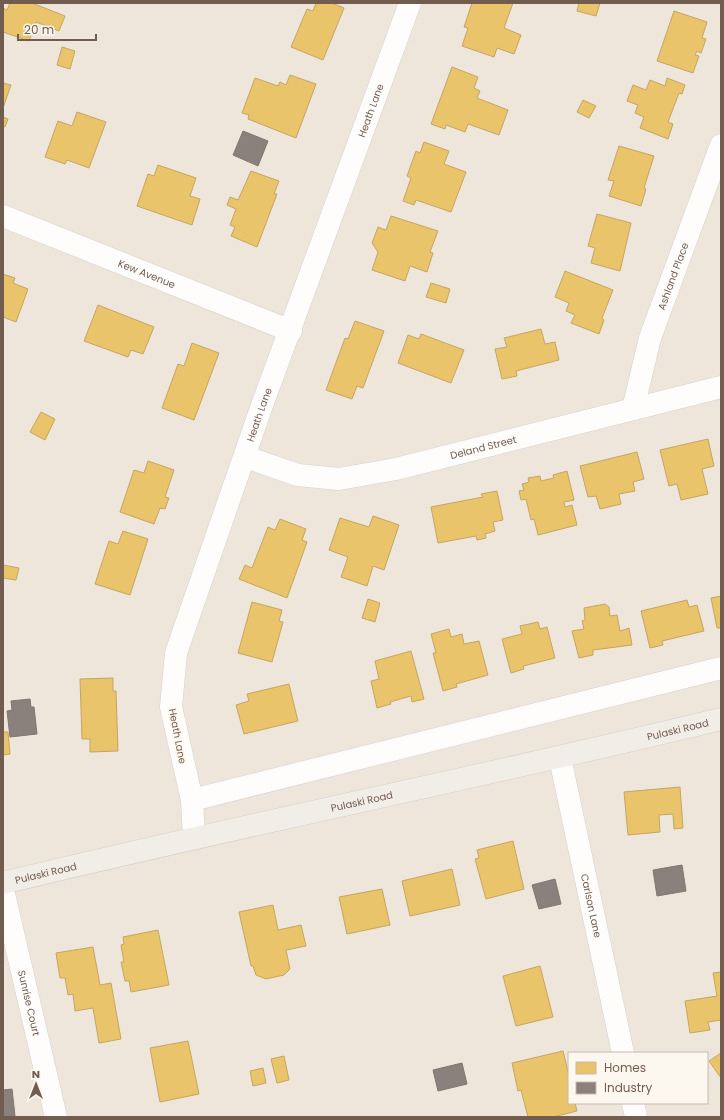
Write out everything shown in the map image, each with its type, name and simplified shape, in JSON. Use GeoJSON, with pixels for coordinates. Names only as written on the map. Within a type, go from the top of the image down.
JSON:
{"type":"FeatureCollection","features":[{"type":"Feature","properties":{"kind":"main road","name":"Pulaski Road"},"geometry":{"type":"LineString","coordinates":[[3,883],[194,837],[560,758],[721,719]]}},
{"type":"Feature","properties":{"kind":"street","name":"Heath Lane"},"geometry":{"type":"LineString","coordinates":[[194,837],[192,800],[171,707],[176,653],[191,605],[246,457],[261,408],[291,331],[410,3]]}},
{"type":"Feature","properties":{"kind":"street","name":"Ashland Place"},"geometry":{"type":"LineString","coordinates":[[633,410],[650,338],[721,145]]}},
{"type":"Feature","properties":{"kind":"street","name":"Kew Avenue"},"geometry":{"type":"LineString","coordinates":[[3,216],[291,331]]}},
{"type":"Feature","properties":{"kind":"street","name":"Deland Street"},"geometry":{"type":"LineString","coordinates":[[246,457],[298,475],[339,479],[396,469],[721,387]]}},
{"type":"Feature","properties":{"kind":"street"},"geometry":{"type":"LineString","coordinates":[[192,800],[721,668]]}},
{"type":"Feature","properties":{"kind":"street","name":"Carlson Lane"},"geometry":{"type":"LineString","coordinates":[[560,758],[623,1052]]}},
{"type":"Feature","properties":{"kind":"street","name":"Sunrise Court"},"geometry":{"type":"LineString","coordinates":[[3,890],[56,1117]]}},
{"type":"Feature","properties":{"kind":"street"},"geometry":{"type":"LineString","coordinates":[[633,1104],[636,1117]]}},
{"type":"Feature","properties":{"kind":"shaded area"},"geometry":{"type":"Polygon","coordinates":[[[3,3],[721,3],[721,1117],[3,1117],[3,3]]]}},
{"type":"Feature","properties":{"kind":"building: Homes"},"geometry":{"type":"Polygon","coordinates":[[[10,3],[32,3],[65,16],[59,31],[36,22],[29,41],[3,32],[3,8],[7,10],[10,3]]]}},
{"type":"Feature","properties":{"kind":"building: Homes"},"geometry":{"type":"Polygon","coordinates":[[[316,3],[332,3],[344,8],[323,60],[291,47],[307,9],[313,11],[316,3]]]}},
{"type":"Feature","properties":{"kind":"building: Homes"},"geometry":{"type":"Polygon","coordinates":[[[472,3],[513,3],[504,28],[521,35],[514,54],[497,48],[494,57],[462,46],[468,28],[464,27],[472,3]]]}},
{"type":"Feature","properties":{"kind":"building: Homes"},"geometry":{"type":"Polygon","coordinates":[[[579,3],[600,3],[596,16],[577,11],[579,3]]]}},
{"type":"Feature","properties":{"kind":"building: Homes"},"geometry":{"type":"Polygon","coordinates":[[[674,11],[707,22],[702,38],[706,39],[701,53],[697,51],[695,55],[699,56],[693,73],[657,61],[674,11]]]}},
{"type":"Feature","properties":{"kind":"building: Homes"},"geometry":{"type":"Polygon","coordinates":[[[62,47],[75,51],[70,69],[57,65],[62,47]]]}},
{"type":"Feature","properties":{"kind":"building: Homes"},"geometry":{"type":"Polygon","coordinates":[[[452,67],[478,77],[474,88],[480,91],[477,98],[508,110],[499,135],[468,124],[465,132],[446,125],[445,129],[431,124],[452,67]]]}},
{"type":"Feature","properties":{"kind":"building: Homes"},"geometry":{"type":"Polygon","coordinates":[[[290,75],[316,84],[296,138],[248,119],[249,115],[242,113],[255,78],[278,86],[280,82],[286,85],[290,75]]]}},
{"type":"Feature","properties":{"kind":"building: Homes"},"geometry":{"type":"Polygon","coordinates":[[[667,78],[685,85],[682,94],[679,93],[668,122],[673,124],[668,139],[640,128],[644,117],[635,113],[638,105],[627,101],[633,85],[646,90],[650,80],[665,86],[667,78]]]}},
{"type":"Feature","properties":{"kind":"building: Homes"},"geometry":{"type":"Polygon","coordinates":[[[3,83],[11,85],[3,108],[3,83]]]}},
{"type":"Feature","properties":{"kind":"building: Homes"},"geometry":{"type":"Polygon","coordinates":[[[583,100],[596,106],[589,118],[577,112],[583,100]]]}},
{"type":"Feature","properties":{"kind":"building: Homes"},"geometry":{"type":"Polygon","coordinates":[[[77,112],[106,122],[89,168],[67,160],[65,164],[45,157],[58,121],[72,126],[77,112]]]}},
{"type":"Feature","properties":{"kind":"building: Homes"},"geometry":{"type":"Polygon","coordinates":[[[3,117],[8,119],[5,127],[3,126],[3,117]]]}},
{"type":"Feature","properties":{"kind":"building: Homes"},"geometry":{"type":"Polygon","coordinates":[[[424,142],[449,151],[444,164],[466,172],[451,212],[416,200],[414,205],[403,201],[411,178],[407,176],[416,151],[420,153],[424,142]]]}},
{"type":"Feature","properties":{"kind":"building: Homes"},"geometry":{"type":"Polygon","coordinates":[[[619,146],[654,156],[644,188],[646,189],[641,206],[609,196],[614,181],[608,180],[619,146]]]}},
{"type":"Feature","properties":{"kind":"building: Homes"},"geometry":{"type":"Polygon","coordinates":[[[158,165],[196,178],[190,196],[200,199],[192,225],[137,206],[148,174],[154,176],[158,165]]]}},
{"type":"Feature","properties":{"kind":"building: Homes"},"geometry":{"type":"Polygon","coordinates":[[[251,171],[279,181],[274,194],[277,194],[257,247],[231,236],[235,227],[230,225],[236,209],[227,205],[230,197],[238,200],[251,171]]]}},
{"type":"Feature","properties":{"kind":"building: Homes"},"geometry":{"type":"Polygon","coordinates":[[[597,214],[631,223],[620,271],[591,263],[595,248],[588,246],[597,214]]]}},
{"type":"Feature","properties":{"kind":"building: Homes"},"geometry":{"type":"Polygon","coordinates":[[[391,216],[438,231],[430,252],[433,253],[427,272],[410,266],[405,281],[372,270],[378,252],[372,243],[378,227],[386,230],[391,216]]]}},
{"type":"Feature","properties":{"kind":"building: Homes"},"geometry":{"type":"Polygon","coordinates":[[[565,271],[613,290],[602,318],[604,320],[599,334],[571,323],[575,315],[566,311],[569,303],[555,297],[565,271]]]}},
{"type":"Feature","properties":{"kind":"building: Homes"},"geometry":{"type":"Polygon","coordinates":[[[3,274],[15,278],[13,283],[28,289],[16,322],[3,317],[3,274]]]}},
{"type":"Feature","properties":{"kind":"building: Homes"},"geometry":{"type":"Polygon","coordinates":[[[431,283],[450,289],[446,303],[426,297],[431,283]]]}},
{"type":"Feature","properties":{"kind":"building: Homes"},"geometry":{"type":"Polygon","coordinates":[[[98,305],[154,327],[143,354],[131,350],[128,357],[84,341],[98,305]]]}},
{"type":"Feature","properties":{"kind":"building: Homes"},"geometry":{"type":"Polygon","coordinates":[[[355,321],[384,331],[363,388],[357,386],[352,399],[326,390],[345,338],[348,339],[355,321]]]}},
{"type":"Feature","properties":{"kind":"building: Homes"},"geometry":{"type":"Polygon","coordinates":[[[541,329],[545,344],[555,342],[559,360],[516,371],[517,376],[502,379],[495,349],[507,347],[504,338],[541,329]]]}},
{"type":"Feature","properties":{"kind":"building: Homes"},"geometry":{"type":"Polygon","coordinates":[[[421,334],[464,350],[451,383],[398,363],[408,335],[419,339],[421,334]]]}},
{"type":"Feature","properties":{"kind":"building: Homes"},"geometry":{"type":"Polygon","coordinates":[[[192,343],[219,353],[194,420],[162,408],[178,364],[184,366],[192,343]]]}},
{"type":"Feature","properties":{"kind":"building: Homes"},"geometry":{"type":"Polygon","coordinates":[[[41,412],[55,419],[45,440],[30,432],[41,412]]]}},
{"type":"Feature","properties":{"kind":"building: Homes"},"geometry":{"type":"Polygon","coordinates":[[[708,439],[714,466],[702,469],[708,494],[681,500],[677,484],[669,486],[660,450],[708,439]]]}},
{"type":"Feature","properties":{"kind":"building: Homes"},"geometry":{"type":"Polygon","coordinates":[[[637,452],[644,479],[633,482],[635,491],[619,494],[621,504],[600,509],[596,496],[588,497],[580,466],[637,452]]]}},
{"type":"Feature","properties":{"kind":"building: Homes"},"geometry":{"type":"Polygon","coordinates":[[[148,461],[174,470],[165,497],[169,498],[165,509],[160,508],[154,524],[120,512],[134,470],[144,473],[148,461]]]}},
{"type":"Feature","properties":{"kind":"building: Homes"},"geometry":{"type":"Polygon","coordinates":[[[567,471],[574,500],[564,502],[565,507],[572,505],[577,525],[538,535],[534,519],[531,520],[526,499],[521,500],[519,491],[524,490],[522,484],[529,482],[528,478],[540,476],[541,481],[554,478],[553,475],[567,471]]]}},
{"type":"Feature","properties":{"kind":"building: Homes"},"geometry":{"type":"Polygon","coordinates":[[[497,491],[503,520],[493,522],[495,531],[485,534],[486,538],[477,540],[476,536],[438,543],[431,507],[483,497],[481,494],[497,491]]]}},
{"type":"Feature","properties":{"kind":"building: Homes"},"geometry":{"type":"Polygon","coordinates":[[[373,516],[399,525],[384,570],[373,566],[367,586],[341,577],[348,557],[329,550],[340,518],[369,527],[373,516]]]}},
{"type":"Feature","properties":{"kind":"building: Homes"},"geometry":{"type":"Polygon","coordinates":[[[280,519],[306,529],[302,540],[307,542],[287,598],[239,579],[245,565],[252,568],[268,527],[275,530],[280,519]]]}},
{"type":"Feature","properties":{"kind":"building: Homes"},"geometry":{"type":"Polygon","coordinates":[[[123,531],[148,539],[130,595],[95,584],[109,541],[118,544],[123,531]]]}},
{"type":"Feature","properties":{"kind":"building: Homes"},"geometry":{"type":"Polygon","coordinates":[[[3,565],[19,568],[16,580],[3,578],[3,565]]]}},
{"type":"Feature","properties":{"kind":"building: Homes"},"geometry":{"type":"Polygon","coordinates":[[[721,596],[721,628],[717,628],[711,598],[721,596]]]}},
{"type":"Feature","properties":{"kind":"building: Homes"},"geometry":{"type":"Polygon","coordinates":[[[368,599],[380,603],[375,622],[362,618],[368,599]]]}},
{"type":"Feature","properties":{"kind":"building: Homes"},"geometry":{"type":"Polygon","coordinates":[[[687,600],[689,607],[697,605],[704,631],[662,641],[663,645],[650,648],[641,611],[687,600]]]}},
{"type":"Feature","properties":{"kind":"building: Homes"},"geometry":{"type":"Polygon","coordinates":[[[252,602],[282,610],[279,621],[283,622],[272,662],[238,653],[252,602]]]}},
{"type":"Feature","properties":{"kind":"building: Homes"},"geometry":{"type":"Polygon","coordinates":[[[605,604],[609,607],[610,616],[617,615],[620,631],[629,628],[632,645],[593,650],[593,655],[579,658],[572,631],[584,629],[582,621],[585,620],[584,608],[605,604]]]}},
{"type":"Feature","properties":{"kind":"building: Homes"},"geometry":{"type":"Polygon","coordinates":[[[538,622],[540,629],[547,627],[555,658],[523,666],[524,669],[511,673],[502,639],[522,634],[520,626],[538,622]]]}},
{"type":"Feature","properties":{"kind":"building: Homes"},"geometry":{"type":"Polygon","coordinates":[[[449,629],[451,637],[462,634],[464,644],[479,641],[488,675],[456,684],[457,687],[443,691],[433,653],[436,653],[431,634],[449,629]]]}},
{"type":"Feature","properties":{"kind":"building: Homes"},"geometry":{"type":"Polygon","coordinates":[[[411,651],[424,699],[412,702],[411,696],[390,702],[391,704],[377,708],[371,681],[379,679],[375,661],[411,651]]]}},
{"type":"Feature","properties":{"kind":"building: Homes"},"geometry":{"type":"Polygon","coordinates":[[[113,678],[113,691],[116,691],[118,751],[90,752],[90,739],[82,739],[80,679],[113,678]]]}},
{"type":"Feature","properties":{"kind":"building: Homes"},"geometry":{"type":"Polygon","coordinates":[[[289,684],[298,721],[244,734],[236,705],[249,701],[247,694],[289,684]]]}},
{"type":"Feature","properties":{"kind":"building: Homes"},"geometry":{"type":"Polygon","coordinates":[[[3,732],[8,732],[10,754],[3,755],[3,732]]]}},
{"type":"Feature","properties":{"kind":"building: Homes"},"geometry":{"type":"Polygon","coordinates":[[[680,787],[683,828],[674,829],[673,814],[659,815],[660,832],[628,835],[624,792],[680,787]]]}},
{"type":"Feature","properties":{"kind":"building: Homes"},"geometry":{"type":"Polygon","coordinates":[[[513,841],[524,889],[486,899],[475,859],[479,858],[477,850],[513,841]]]}},
{"type":"Feature","properties":{"kind":"building: Homes"},"geometry":{"type":"Polygon","coordinates":[[[452,869],[460,905],[410,916],[402,881],[452,869]]]}},
{"type":"Feature","properties":{"kind":"building: Homes"},"geometry":{"type":"Polygon","coordinates":[[[382,889],[390,925],[347,934],[339,897],[382,889]]]}},
{"type":"Feature","properties":{"kind":"building: Homes"},"geometry":{"type":"Polygon","coordinates":[[[273,905],[278,930],[301,925],[306,946],[286,950],[290,969],[284,975],[266,979],[256,975],[253,966],[251,966],[239,912],[273,905]]]}},
{"type":"Feature","properties":{"kind":"building: Homes"},"geometry":{"type":"Polygon","coordinates":[[[158,930],[169,985],[131,992],[129,981],[125,981],[121,962],[124,962],[121,945],[124,944],[123,937],[158,930]]]}},
{"type":"Feature","properties":{"kind":"building: Homes"},"geometry":{"type":"Polygon","coordinates":[[[93,947],[100,985],[111,983],[121,1039],[99,1043],[93,1008],[75,1011],[73,994],[68,995],[65,978],[60,978],[56,953],[93,947]]]}},
{"type":"Feature","properties":{"kind":"building: Homes"},"geometry":{"type":"Polygon","coordinates":[[[540,966],[553,1017],[516,1026],[503,976],[540,966]]]}},
{"type":"Feature","properties":{"kind":"building: Homes"},"geometry":{"type":"Polygon","coordinates":[[[721,972],[721,1020],[708,1022],[710,1030],[690,1033],[685,1001],[717,996],[713,973],[721,972]]]}},
{"type":"Feature","properties":{"kind":"building: Homes"},"geometry":{"type":"Polygon","coordinates":[[[188,1041],[199,1094],[160,1102],[150,1048],[188,1041]]]}},
{"type":"Feature","properties":{"kind":"building: Homes"},"geometry":{"type":"Polygon","coordinates":[[[563,1051],[568,1072],[568,1104],[575,1104],[577,1111],[553,1117],[528,1117],[521,1090],[518,1091],[512,1063],[563,1051]]]}},
{"type":"Feature","properties":{"kind":"building: Homes"},"geometry":{"type":"Polygon","coordinates":[[[721,1053],[721,1078],[709,1061],[721,1053]]]}},
{"type":"Feature","properties":{"kind":"building: Homes"},"geometry":{"type":"Polygon","coordinates":[[[284,1056],[289,1080],[277,1083],[271,1059],[284,1056]]]}},
{"type":"Feature","properties":{"kind":"building: Homes"},"geometry":{"type":"Polygon","coordinates":[[[263,1068],[266,1083],[253,1086],[250,1071],[263,1068]]]}},
{"type":"Feature","properties":{"kind":"building: Industry"},"geometry":{"type":"Polygon","coordinates":[[[243,131],[268,141],[258,166],[233,155],[243,131]]]}},
{"type":"Feature","properties":{"kind":"building: Industry"},"geometry":{"type":"Polygon","coordinates":[[[30,699],[31,707],[34,707],[37,734],[10,737],[7,711],[12,710],[11,701],[30,699]]]}},
{"type":"Feature","properties":{"kind":"building: Industry"},"geometry":{"type":"Polygon","coordinates":[[[682,865],[686,891],[657,896],[653,870],[682,865]]]}},
{"type":"Feature","properties":{"kind":"building: Industry"},"geometry":{"type":"Polygon","coordinates":[[[555,879],[561,904],[539,909],[532,885],[555,879]]]}},
{"type":"Feature","properties":{"kind":"building: Industry"},"geometry":{"type":"Polygon","coordinates":[[[462,1063],[467,1084],[438,1091],[433,1070],[462,1063]]]}},
{"type":"Feature","properties":{"kind":"building: Industry"},"geometry":{"type":"Polygon","coordinates":[[[12,1089],[15,1116],[3,1117],[3,1090],[12,1089]]]}}]}
